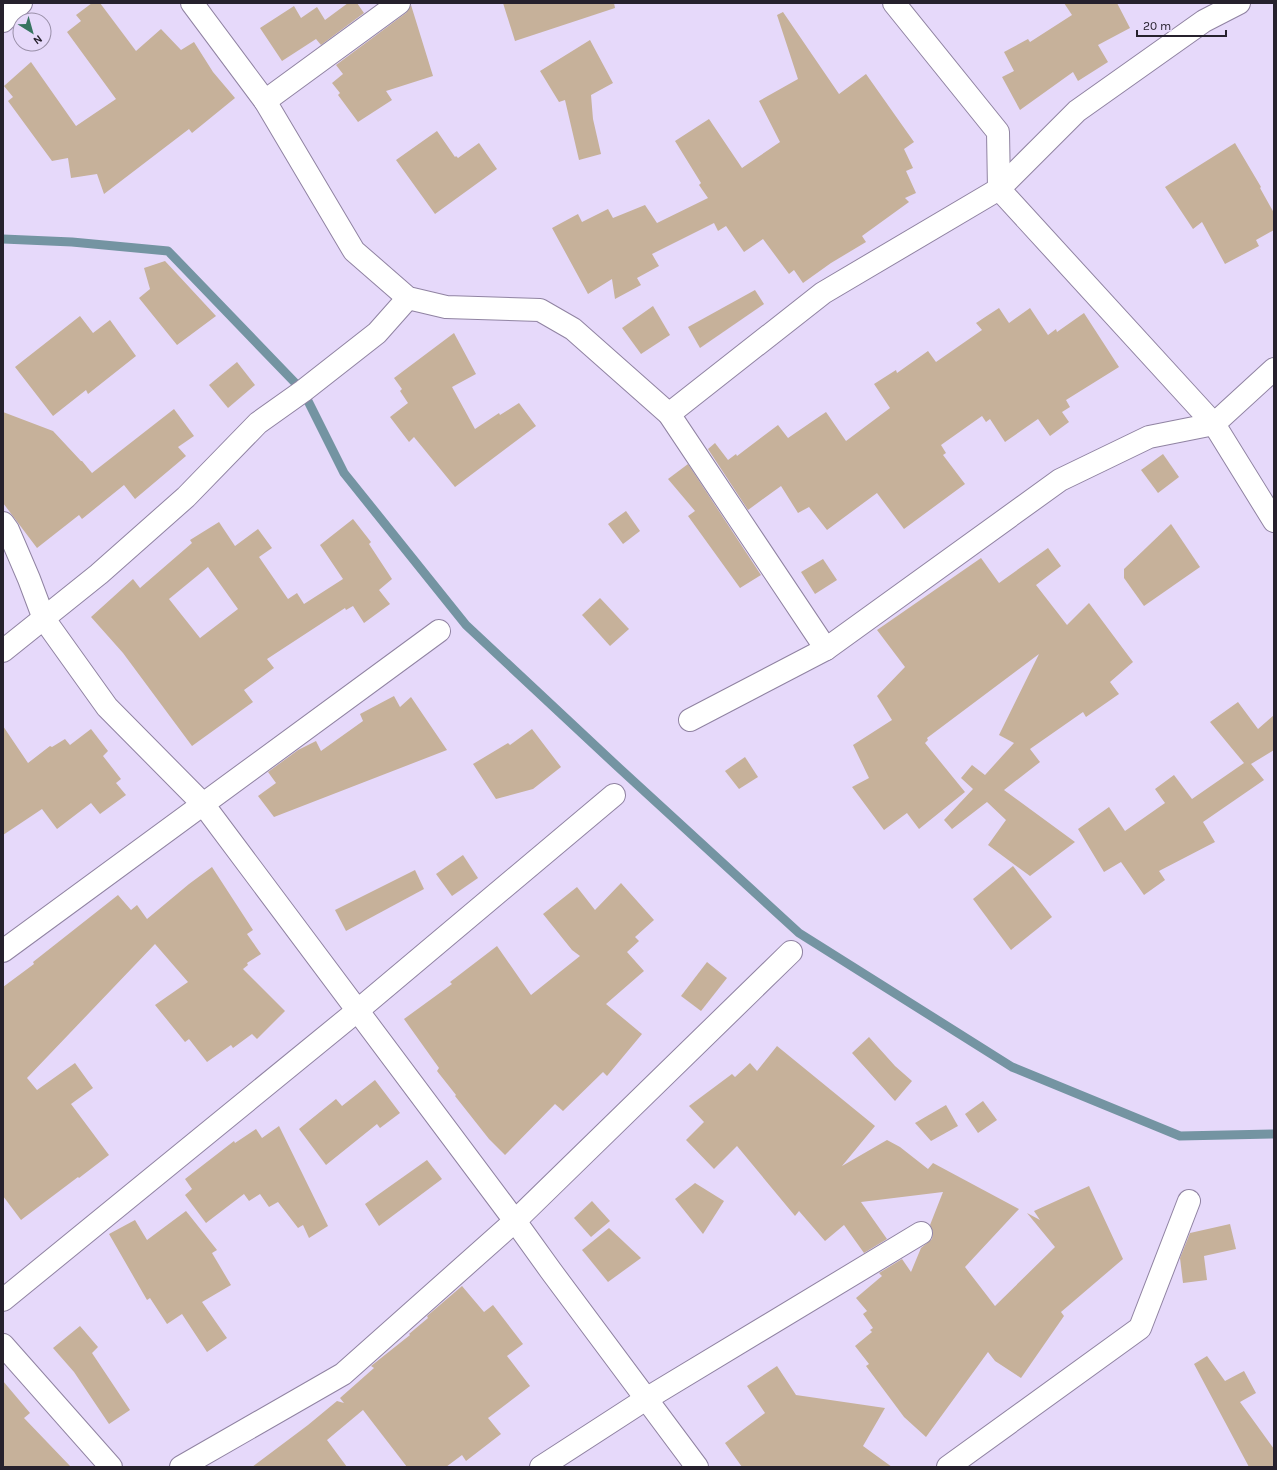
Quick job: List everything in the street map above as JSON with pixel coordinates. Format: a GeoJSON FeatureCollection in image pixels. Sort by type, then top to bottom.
{"type":"FeatureCollection","features":[{"type":"Feature","properties":{"kind":"street"},"geometry":{"type":"LineString","coordinates":[[3,21],[21,3]]}},
{"type":"Feature","properties":{"kind":"street"},"geometry":{"type":"LineString","coordinates":[[192,3],[265,100],[354,251],[408,298],[446,307],[540,310],[573,329],[669,414],[826,649]]}},
{"type":"Feature","properties":{"kind":"street"},"geometry":{"type":"LineString","coordinates":[[265,100],[399,3]]}},
{"type":"Feature","properties":{"kind":"street"},"geometry":{"type":"LineString","coordinates":[[894,3],[998,132],[999,189],[1214,424],[1274,521]]}},
{"type":"Feature","properties":{"kind":"street"},"geometry":{"type":"LineString","coordinates":[[669,414],[823,293],[999,189],[1077,111],[1204,21],[1239,3]]}},
{"type":"Feature","properties":{"kind":"street"},"geometry":{"type":"LineString","coordinates":[[3,651],[99,574],[186,497],[258,423],[303,391],[377,333],[408,298]]}},
{"type":"Feature","properties":{"kind":"street"},"geometry":{"type":"LineString","coordinates":[[690,720],[826,649],[1060,480],[1150,437],[1214,424],[1274,369]]}},
{"type":"Feature","properties":{"kind":"street"},"geometry":{"type":"LineString","coordinates":[[3,523],[8,530],[29,579],[44,619],[107,707],[203,804],[697,1467]]}},
{"type":"Feature","properties":{"kind":"street"},"geometry":{"type":"LineString","coordinates":[[3,951],[439,632]]}},
{"type":"Feature","properties":{"kind":"street"},"geometry":{"type":"LineString","coordinates":[[3,1300],[357,1011],[614,795]]}},
{"type":"Feature","properties":{"kind":"street"},"geometry":{"type":"LineString","coordinates":[[181,1467],[343,1374],[515,1221],[791,952]]}},
{"type":"Feature","properties":{"kind":"street"},"geometry":{"type":"LineString","coordinates":[[948,1467],[1140,1328],[1189,1200]]}},
{"type":"Feature","properties":{"kind":"street"},"geometry":{"type":"LineString","coordinates":[[540,1467],[646,1399],[921,1233]]}},
{"type":"Feature","properties":{"kind":"street"},"geometry":{"type":"LineString","coordinates":[[3,1345],[111,1467]]}},
{"type":"Feature","properties":{"kind":"building"},"geometry":{"type":"Polygon","coordinates":[[[92,3],[100,3],[136,51],[161,29],[181,50],[194,42],[213,72],[235,98],[192,133],[189,129],[104,194],[97,174],[71,178],[68,158],[52,161],[8,101],[13,97],[4,86],[31,62],[76,126],[116,99],[67,32],[81,21],[76,15],[92,3]]]}},
{"type":"Feature","properties":{"kind":"building"},"geometry":{"type":"Polygon","coordinates":[[[348,3],[357,3],[364,13],[321,45],[316,39],[282,61],[260,28],[294,6],[301,18],[317,7],[325,20],[348,3]]]}},
{"type":"Feature","properties":{"kind":"building"},"geometry":{"type":"Polygon","coordinates":[[[503,3],[614,3],[615,8],[515,41],[503,3]]]}},
{"type":"Feature","properties":{"kind":"building"},"geometry":{"type":"Polygon","coordinates":[[[1064,3],[1117,3],[1130,28],[1098,45],[1108,62],[1078,81],[1073,72],[1020,110],[1002,77],[1014,71],[1004,52],[1028,39],[1030,42],[1072,15],[1064,3]]]}},
{"type":"Feature","properties":{"kind":"building"},"geometry":{"type":"Polygon","coordinates":[[[411,5],[433,76],[386,91],[392,100],[358,122],[338,95],[340,93],[332,83],[343,74],[336,65],[406,13],[411,5]]]}},
{"type":"Feature","properties":{"kind":"building"},"geometry":{"type":"Polygon","coordinates":[[[783,12],[839,94],[866,74],[914,142],[904,149],[913,168],[906,171],[916,193],[905,198],[909,202],[862,236],[866,242],[831,263],[803,283],[794,270],[789,274],[763,239],[744,252],[726,226],[718,231],[714,223],[652,254],[659,266],[637,278],[641,285],[615,299],[612,279],[588,294],[552,228],[578,214],[582,222],[608,209],[613,218],[645,205],[657,223],[708,198],[699,185],[701,183],[675,141],[709,119],[742,168],[780,142],[759,101],[798,79],[777,15],[783,12]]]}},
{"type":"Feature","properties":{"kind":"building"},"geometry":{"type":"Polygon","coordinates":[[[590,40],[613,83],[591,95],[593,119],[601,154],[579,160],[565,100],[559,102],[540,71],[590,40]]]}},
{"type":"Feature","properties":{"kind":"building"},"geometry":{"type":"Polygon","coordinates":[[[437,131],[455,157],[456,156],[458,158],[479,143],[497,169],[435,214],[396,160],[437,131]]]}},
{"type":"Feature","properties":{"kind":"building"},"geometry":{"type":"Polygon","coordinates":[[[1235,143],[1261,187],[1260,188],[1274,213],[1274,230],[1256,240],[1259,246],[1225,264],[1202,222],[1193,229],[1165,187],[1235,143]]]}},
{"type":"Feature","properties":{"kind":"building"},"geometry":{"type":"Polygon","coordinates":[[[165,261],[216,316],[177,345],[139,298],[150,289],[144,268],[165,261]]]}},
{"type":"Feature","properties":{"kind":"building"},"geometry":{"type":"Polygon","coordinates":[[[755,290],[764,304],[700,348],[688,327],[755,290]]]}},
{"type":"Feature","properties":{"kind":"building"},"geometry":{"type":"Polygon","coordinates":[[[653,306],[670,335],[641,354],[622,328],[653,306]]]}},
{"type":"Feature","properties":{"kind":"building"},"geometry":{"type":"Polygon","coordinates":[[[999,308],[1009,323],[1030,308],[1048,335],[1056,329],[1057,332],[1084,313],[1119,367],[1066,400],[1070,407],[1062,412],[1069,422],[1050,436],[1038,419],[1005,442],[990,419],[986,422],[982,416],[941,445],[946,453],[943,455],[965,484],[904,529],[877,493],[827,530],[809,507],[798,513],[781,486],[748,510],[708,449],[715,443],[728,460],[736,454],[737,456],[778,425],[788,438],[826,412],[846,441],[890,408],[874,384],[896,370],[897,373],[928,351],[936,362],[982,330],[976,323],[999,308]]]}},
{"type":"Feature","properties":{"kind":"building"},"geometry":{"type":"Polygon","coordinates":[[[80,316],[93,333],[110,320],[136,356],[88,394],[86,390],[53,416],[15,367],[80,316]]]}},
{"type":"Feature","properties":{"kind":"building"},"geometry":{"type":"Polygon","coordinates":[[[454,333],[476,374],[452,387],[475,429],[499,413],[500,415],[519,403],[536,426],[455,487],[414,437],[409,442],[390,417],[408,403],[400,391],[402,389],[394,378],[454,333]]]}},
{"type":"Feature","properties":{"kind":"building"},"geometry":{"type":"Polygon","coordinates":[[[237,362],[255,385],[228,408],[209,385],[237,362]]]}},
{"type":"Feature","properties":{"kind":"building"},"geometry":{"type":"Polygon","coordinates":[[[174,409],[194,436],[178,447],[186,456],[135,499],[124,485],[82,519],[79,515],[37,548],[3,503],[3,412],[53,431],[92,473],[174,409]]]}},
{"type":"Feature","properties":{"kind":"building"},"geometry":{"type":"Polygon","coordinates":[[[1163,454],[1179,477],[1158,493],[1141,470],[1163,454]]]}},
{"type":"Feature","properties":{"kind":"building"},"geometry":{"type":"Polygon","coordinates":[[[688,464],[761,575],[740,588],[688,516],[695,511],[668,479],[688,464]]]}},
{"type":"Feature","properties":{"kind":"building"},"geometry":{"type":"Polygon","coordinates":[[[626,511],[640,531],[623,544],[608,524],[626,511]]]}},
{"type":"Feature","properties":{"kind":"building"},"geometry":{"type":"Polygon","coordinates":[[[353,519],[371,542],[369,544],[392,579],[379,590],[390,604],[364,623],[353,606],[346,610],[345,608],[267,659],[274,668],[244,690],[253,702],[192,746],[123,653],[91,617],[133,579],[140,588],[192,543],[190,540],[219,522],[235,546],[258,529],[272,548],[259,557],[288,599],[297,593],[304,604],[343,579],[320,545],[353,519]],[[208,567],[169,599],[200,638],[238,609],[208,567]]]}},
{"type":"Feature","properties":{"kind":"building"},"geometry":{"type":"Polygon","coordinates":[[[1171,524],[1200,567],[1144,606],[1124,578],[1124,569],[1171,524]]]}},
{"type":"Feature","properties":{"kind":"building"},"geometry":{"type":"Polygon","coordinates":[[[1048,548],[1061,566],[1036,585],[1067,625],[1089,603],[1133,662],[1110,682],[1119,694],[1086,717],[1083,712],[1030,749],[1040,762],[1004,790],[1075,842],[1030,876],[988,845],[1006,820],[987,802],[952,829],[944,820],[973,789],[961,778],[972,765],[985,775],[1014,743],[999,735],[1039,654],[927,738],[928,740],[925,743],[965,792],[919,829],[907,813],[884,830],[852,787],[869,778],[853,745],[892,720],[877,696],[905,667],[877,630],[981,558],[999,583],[1048,548]]]}},
{"type":"Feature","properties":{"kind":"building"},"geometry":{"type":"Polygon","coordinates":[[[823,559],[837,580],[815,594],[801,572],[823,559]]]}},
{"type":"Feature","properties":{"kind":"building"},"geometry":{"type":"Polygon","coordinates":[[[600,598],[629,629],[610,646],[582,615],[600,598]]]}},
{"type":"Feature","properties":{"kind":"building"},"geometry":{"type":"Polygon","coordinates":[[[394,696],[400,707],[411,697],[447,750],[274,817],[258,796],[276,783],[268,772],[298,750],[316,741],[321,751],[363,721],[360,714],[394,696]]]}},
{"type":"Feature","properties":{"kind":"building"},"geometry":{"type":"Polygon","coordinates":[[[1238,702],[1258,729],[1274,715],[1274,750],[1251,764],[1264,780],[1203,822],[1215,842],[1159,871],[1165,880],[1144,895],[1121,862],[1104,872],[1078,829],[1109,807],[1125,831],[1165,803],[1155,789],[1174,775],[1192,799],[1244,763],[1210,722],[1238,702]]]}},
{"type":"Feature","properties":{"kind":"building"},"geometry":{"type":"Polygon","coordinates":[[[3,726],[28,763],[50,746],[52,747],[65,739],[70,745],[91,729],[108,751],[103,756],[121,779],[116,783],[126,795],[100,814],[91,803],[57,829],[42,809],[3,835],[3,726]]]}},
{"type":"Feature","properties":{"kind":"building"},"geometry":{"type":"Polygon","coordinates":[[[532,729],[561,767],[533,789],[496,799],[473,764],[508,743],[510,745],[532,729]]]}},
{"type":"Feature","properties":{"kind":"building"},"geometry":{"type":"Polygon","coordinates":[[[745,757],[758,777],[739,789],[725,771],[745,757]]]}},
{"type":"Feature","properties":{"kind":"building"},"geometry":{"type":"Polygon","coordinates":[[[463,855],[478,878],[452,896],[436,874],[463,855]]]}},
{"type":"Feature","properties":{"kind":"building"},"geometry":{"type":"Polygon","coordinates":[[[1013,866],[1052,917],[1011,950],[973,899],[1013,866]]]}},
{"type":"Feature","properties":{"kind":"building"},"geometry":{"type":"Polygon","coordinates":[[[212,867],[253,930],[247,934],[261,954],[247,963],[248,965],[243,969],[285,1011],[257,1039],[252,1034],[233,1048],[231,1045],[207,1062],[189,1039],[185,1042],[155,1005],[188,982],[155,944],[27,1078],[37,1090],[75,1063],[93,1088],[71,1104],[109,1155],[21,1220],[3,1196],[3,987],[34,964],[33,962],[118,895],[131,910],[137,905],[147,919],[212,867]]]}},
{"type":"Feature","properties":{"kind":"building"},"geometry":{"type":"Polygon","coordinates":[[[415,870],[424,889],[346,931],[335,910],[415,870]]]}},
{"type":"Feature","properties":{"kind":"building"},"geometry":{"type":"Polygon","coordinates":[[[621,883],[654,920],[635,937],[639,941],[627,952],[644,971],[606,1004],[642,1034],[607,1076],[603,1072],[563,1111],[555,1104],[505,1155],[489,1139],[455,1096],[456,1095],[437,1071],[439,1068],[404,1019],[452,984],[450,982],[497,946],[531,995],[580,956],[572,950],[543,914],[577,887],[595,910],[621,883]]]}},
{"type":"Feature","properties":{"kind":"building"},"geometry":{"type":"Polygon","coordinates":[[[707,962],[727,978],[701,1011],[681,996],[707,962]]]}},
{"type":"Feature","properties":{"kind":"building"},"geometry":{"type":"Polygon","coordinates":[[[869,1037],[895,1066],[912,1081],[895,1101],[852,1053],[869,1037]]]}},
{"type":"Feature","properties":{"kind":"building"},"geometry":{"type":"Polygon","coordinates":[[[777,1046],[875,1126],[842,1166],[887,1140],[900,1147],[928,1169],[933,1163],[1019,1209],[965,1267],[995,1306],[1055,1247],[1027,1213],[1040,1220],[1034,1211],[1089,1186],[1123,1259],[1061,1312],[1064,1316],[1021,1378],[995,1361],[988,1352],[926,1437],[904,1417],[866,1366],[869,1364],[855,1346],[872,1332],[870,1330],[873,1328],[863,1314],[867,1311],[856,1298],[882,1276],[879,1273],[902,1259],[911,1272],[921,1248],[932,1239],[933,1232],[930,1225],[943,1192],[861,1202],[887,1239],[864,1253],[844,1225],[825,1241],[799,1211],[795,1216],[737,1146],[714,1169],[686,1140],[704,1122],[689,1106],[732,1074],[735,1077],[750,1063],[757,1071],[777,1046]]]}},
{"type":"Feature","properties":{"kind":"building"},"geometry":{"type":"Polygon","coordinates":[[[375,1080],[400,1113],[380,1128],[377,1124],[326,1165],[299,1129],[336,1099],[342,1106],[375,1080]]]}},
{"type":"Feature","properties":{"kind":"building"},"geometry":{"type":"Polygon","coordinates":[[[983,1101],[997,1120],[978,1133],[965,1114],[983,1101]]]}},
{"type":"Feature","properties":{"kind":"building"},"geometry":{"type":"Polygon","coordinates":[[[946,1105],[958,1126],[931,1141],[915,1123],[946,1105]]]}},
{"type":"Feature","properties":{"kind":"building"},"geometry":{"type":"Polygon","coordinates":[[[279,1126],[328,1226],[309,1238],[303,1225],[298,1228],[278,1202],[269,1207],[260,1194],[249,1201],[244,1194],[206,1223],[185,1195],[192,1189],[185,1179],[234,1141],[235,1143],[256,1129],[262,1138],[279,1126]]]}},
{"type":"Feature","properties":{"kind":"building"},"geometry":{"type":"Polygon","coordinates":[[[427,1160],[442,1179],[379,1226],[365,1204],[427,1160]]]}},
{"type":"Feature","properties":{"kind":"building"},"geometry":{"type":"Polygon","coordinates":[[[695,1183],[724,1201],[703,1234],[675,1199],[695,1183]]]}},
{"type":"Feature","properties":{"kind":"building"},"geometry":{"type":"Polygon","coordinates":[[[592,1201],[610,1221],[591,1237],[574,1218],[592,1201]]]}},
{"type":"Feature","properties":{"kind":"building"},"geometry":{"type":"Polygon","coordinates":[[[186,1211],[217,1250],[212,1253],[231,1285],[202,1302],[227,1338],[207,1352],[182,1314],[167,1324],[150,1298],[147,1300],[109,1234],[135,1220],[147,1240],[186,1211]]]}},
{"type":"Feature","properties":{"kind":"building"},"geometry":{"type":"Polygon","coordinates":[[[1230,1224],[1236,1249],[1204,1256],[1207,1280],[1183,1283],[1180,1258],[1190,1233],[1230,1224]]]}},
{"type":"Feature","properties":{"kind":"building"},"geometry":{"type":"Polygon","coordinates":[[[609,1228],[641,1258],[608,1282],[582,1250],[609,1228]]]}},
{"type":"Feature","properties":{"kind":"building"},"geometry":{"type":"Polygon","coordinates":[[[462,1286],[484,1312],[493,1305],[523,1344],[507,1356],[530,1386],[488,1418],[501,1434],[466,1461],[462,1455],[446,1467],[407,1467],[363,1410],[327,1440],[347,1467],[252,1467],[337,1401],[344,1403],[340,1398],[374,1368],[371,1366],[410,1335],[409,1334],[428,1318],[427,1316],[462,1286]]]}},
{"type":"Feature","properties":{"kind":"building"},"geometry":{"type":"Polygon","coordinates":[[[80,1326],[98,1347],[92,1353],[130,1410],[109,1424],[74,1372],[53,1348],[80,1326]]]}},
{"type":"Feature","properties":{"kind":"building"},"geometry":{"type":"Polygon","coordinates":[[[1207,1356],[1225,1381],[1244,1371],[1256,1393],[1240,1402],[1274,1449],[1274,1467],[1249,1467],[1194,1364],[1207,1356]]]}},
{"type":"Feature","properties":{"kind":"building"},"geometry":{"type":"Polygon","coordinates":[[[777,1366],[796,1395],[885,1408],[863,1446],[892,1467],[742,1467],[725,1443],[765,1413],[747,1386],[777,1366]]]}},
{"type":"Feature","properties":{"kind":"building"},"geometry":{"type":"Polygon","coordinates":[[[3,1381],[30,1413],[24,1418],[71,1467],[3,1467],[3,1381]]]}},
{"type":"Feature","properties":{"kind":"waterway"},"geometry":{"type":"LineString","coordinates":[[3,239],[72,242],[168,251],[303,391],[344,473],[466,625],[799,933],[1012,1067],[1180,1136],[1274,1134]]}}]}
